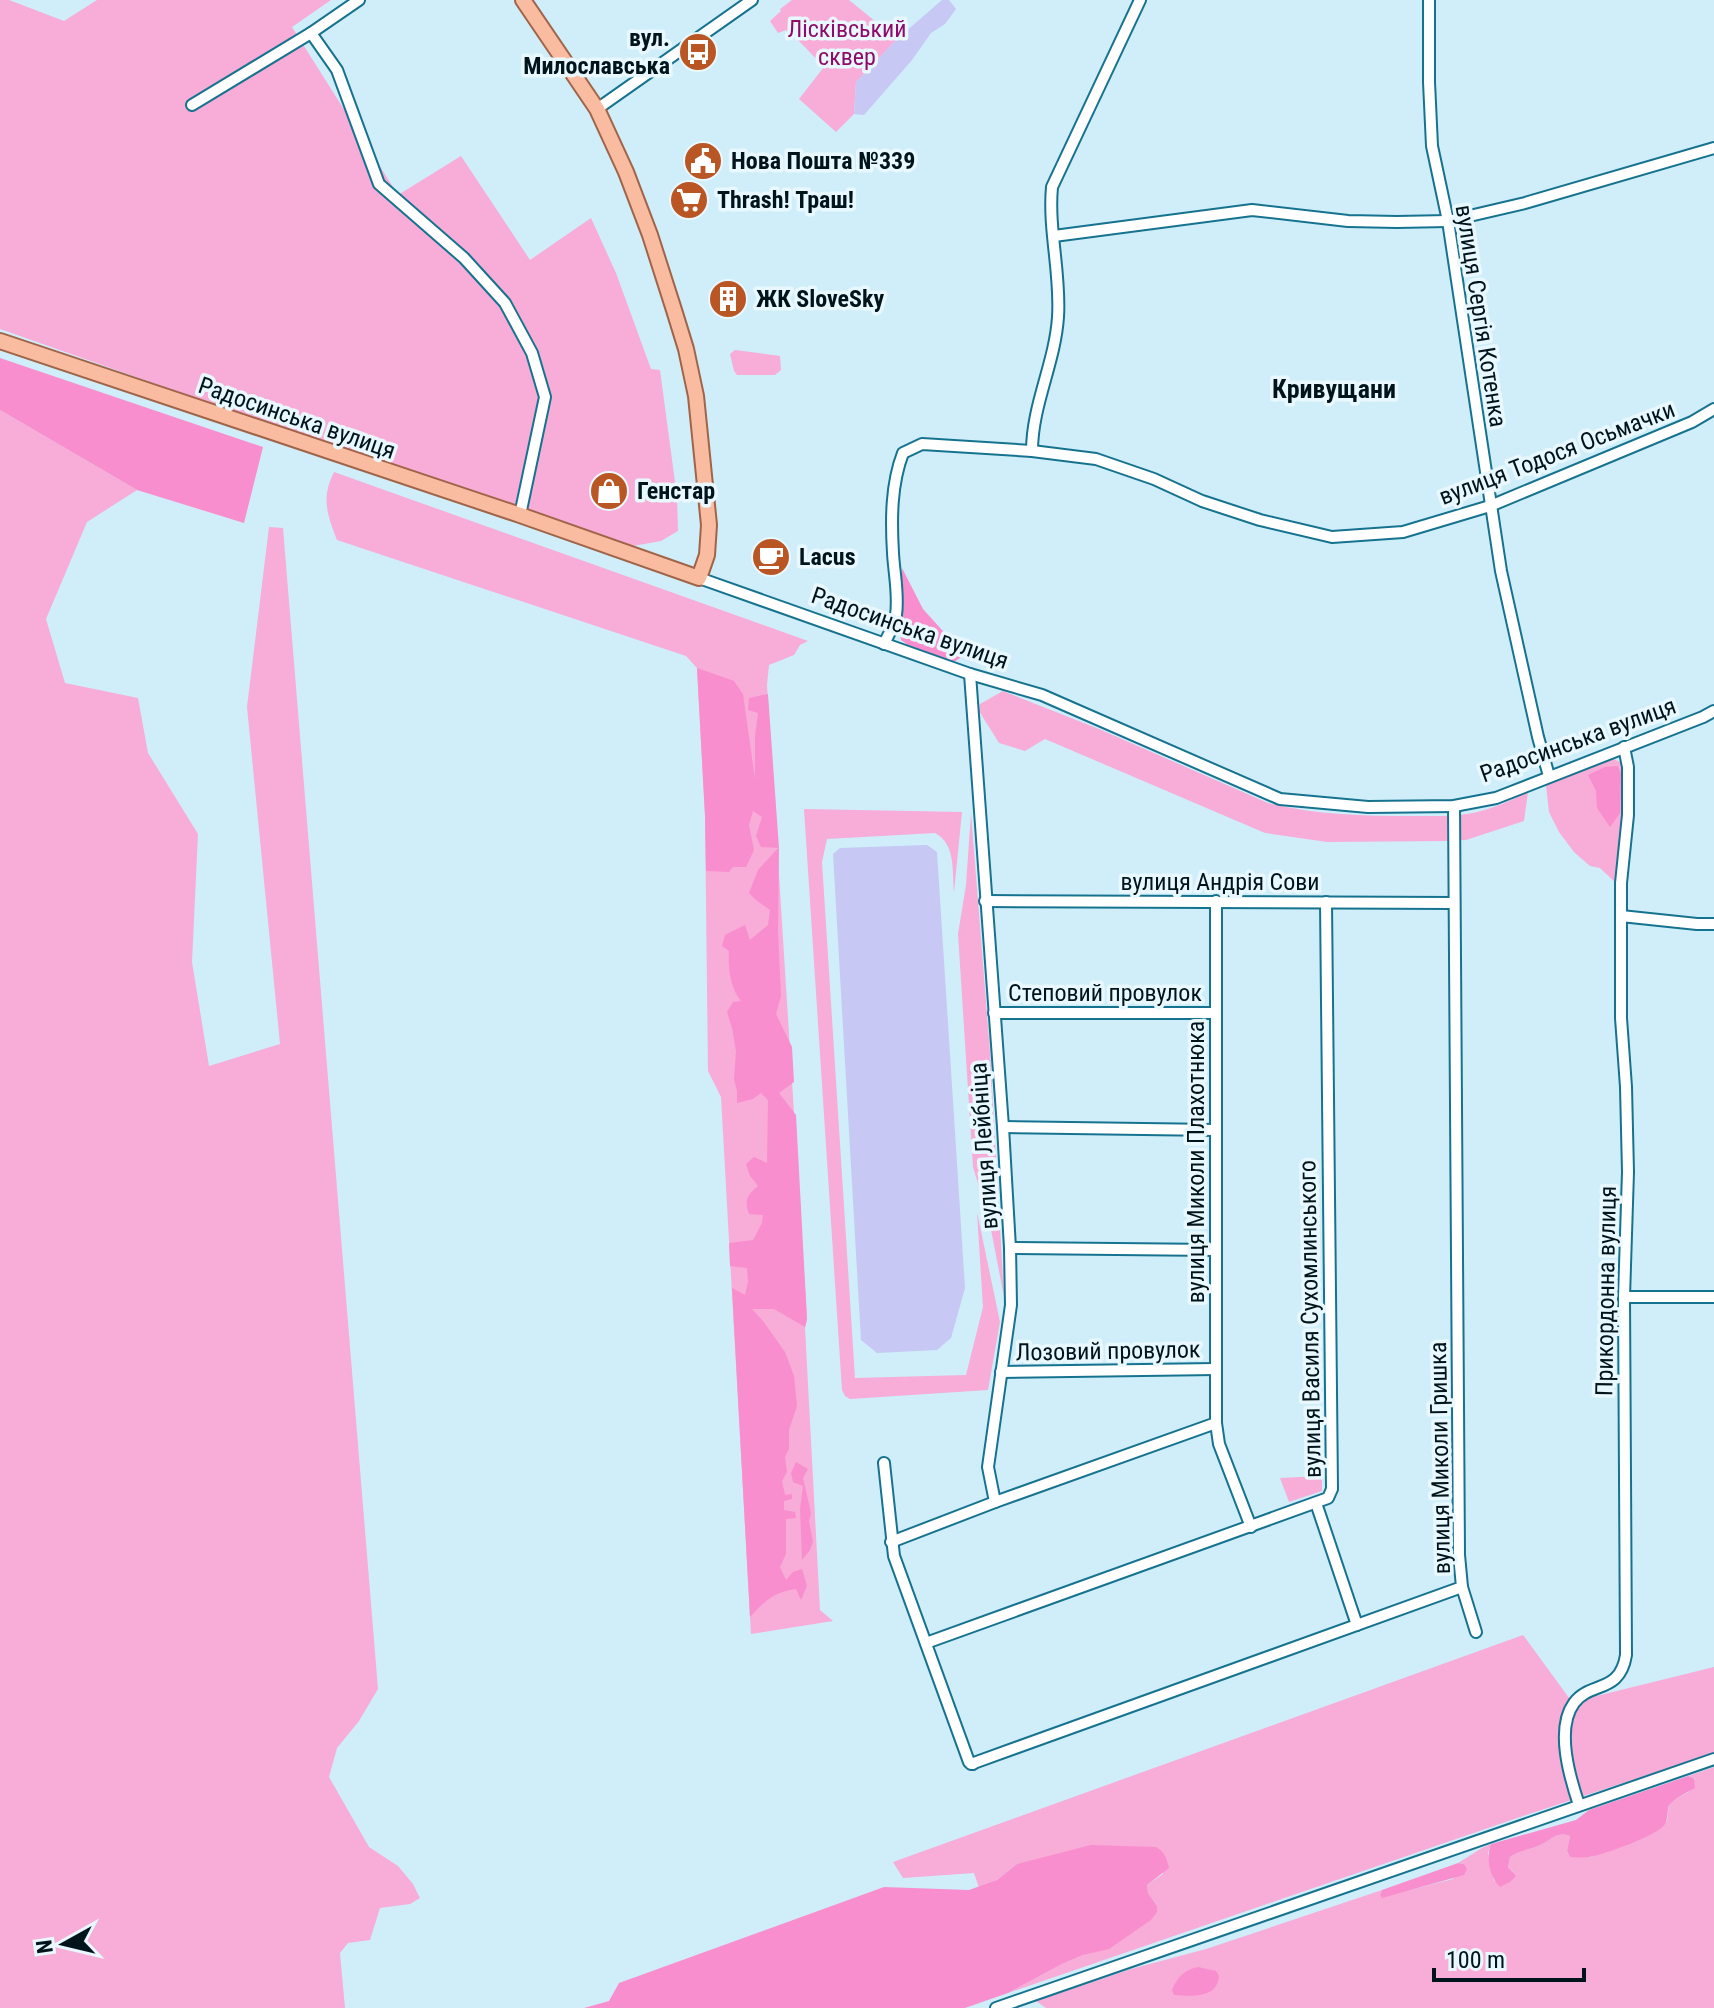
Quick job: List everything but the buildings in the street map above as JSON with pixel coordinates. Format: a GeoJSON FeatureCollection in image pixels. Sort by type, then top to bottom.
{"type":"FeatureCollection","features":[{"type":"Feature","properties":{"kind":"main road"},"geometry":{"type":"LineString","coordinates":[[523,0],[597,109],[650,235],[686,349],[696,396],[709,525],[707,555],[699,578]]}},
{"type":"Feature","properties":{"kind":"main road","name":"Радосинська вулиця"},"geometry":{"type":"LineString","coordinates":[[0,341],[699,578]]}},
{"type":"Feature","properties":{"kind":"street"},"geometry":{"type":"LineString","coordinates":[[192,105],[359,0]]}},
{"type":"Feature","properties":{"kind":"street"},"geometry":{"type":"LineString","coordinates":[[597,109],[752,0]]}},
{"type":"Feature","properties":{"kind":"street"},"geometry":{"type":"LineString","coordinates":[[1032,451],[1034,418],[1058,320],[1052,187],[1140,0]]}},
{"type":"Feature","properties":{"kind":"street","name":"вулиця Сергія Котенка"},"geometry":{"type":"LineString","coordinates":[[1429,0],[1432,146],[1448,221],[1490,506],[1511,619],[1549,776]]}},
{"type":"Feature","properties":{"kind":"street"},"geometry":{"type":"LineString","coordinates":[[311,33],[337,70],[379,184],[464,258],[505,303],[532,353],[545,397],[520,515]]}},
{"type":"Feature","properties":{"kind":"street"},"geometry":{"type":"LineString","coordinates":[[1054,236],[1252,210],[1348,221],[1448,221],[1556,195],[1714,148]]}},
{"type":"Feature","properties":{"kind":"street","name":"вулиця Тодося Осьмачки"},"geometry":{"type":"LineString","coordinates":[[884,644],[896,618],[893,498],[897,468],[903,453],[922,444],[1032,451],[1096,459],[1154,479],[1202,501],[1332,537],[1403,532],[1490,506],[1692,422],[1714,409]]}},
{"type":"Feature","properties":{"kind":"street","name":"Радосинська вулиця"},"geometry":{"type":"LineString","coordinates":[[699,578],[970,674],[1042,695],[1280,799],[1368,807],[1454,806],[1496,798],[1714,711]]}},
{"type":"Feature","properties":{"kind":"street","name":"вулиця Лейбніца"},"geometry":{"type":"LineString","coordinates":[[970,674],[1010,1248],[1011,1305],[988,1467],[995,1502]]}},
{"type":"Feature","properties":{"kind":"street","name":"Прикордонна вулиця"},"geometry":{"type":"LineString","coordinates":[[1579,1805],[1569,1774],[1565,1747],[1567,1721],[1574,1702],[1611,1682],[1624,1666],[1626,1655],[1624,1297],[1628,1172],[1621,1018],[1621,883],[1628,815],[1628,767],[1624,747]]}},
{"type":"Feature","properties":{"kind":"street","name":"вулиця Миколи Гришка"},"geometry":{"type":"LineString","coordinates":[[926,1643],[969,1762],[973,1764],[1462,1587],[1459,1555],[1454,806]]}},
{"type":"Feature","properties":{"kind":"street","name":"вулиця Андрія Сови"},"geometry":{"type":"LineString","coordinates":[[985,901],[1453,903]]}},
{"type":"Feature","properties":{"kind":"street","name":"вулиця Миколи Плахотнюка"},"geometry":{"type":"LineString","coordinates":[[1216,901],[1216,1423],[1219,1444],[1251,1527]]}},
{"type":"Feature","properties":{"kind":"street","name":"вулиця Василя Сухомлинського"},"geometry":{"type":"LineString","coordinates":[[926,1643],[1328,1498],[1332,1489],[1326,902]]}},
{"type":"Feature","properties":{"kind":"street"},"geometry":{"type":"LineString","coordinates":[[1621,916],[1714,924]]}},
{"type":"Feature","properties":{"kind":"street","name":"Степовий провулок"},"geometry":{"type":"LineString","coordinates":[[994,1013],[1216,1013]]}},
{"type":"Feature","properties":{"kind":"street"},"geometry":{"type":"LineString","coordinates":[[1003,1127],[1216,1130]]}},
{"type":"Feature","properties":{"kind":"street"},"geometry":{"type":"LineString","coordinates":[[1010,1248],[1216,1250]]}},
{"type":"Feature","properties":{"kind":"street"},"geometry":{"type":"LineString","coordinates":[[1624,1297],[1714,1297]]}},
{"type":"Feature","properties":{"kind":"street","name":"Лозовий провулок"},"geometry":{"type":"LineString","coordinates":[[1001,1372],[1216,1369]]}},
{"type":"Feature","properties":{"kind":"street"},"geometry":{"type":"LineString","coordinates":[[891,1542],[1216,1423]]}},
{"type":"Feature","properties":{"kind":"street"},"geometry":{"type":"LineString","coordinates":[[884,1463],[894,1556],[926,1643]]}},
{"type":"Feature","properties":{"kind":"street"},"geometry":{"type":"LineString","coordinates":[[1316,1503],[1357,1625]]}},
{"type":"Feature","properties":{"kind":"street"},"geometry":{"type":"LineString","coordinates":[[1462,1587],[1476,1632]]}},
{"type":"Feature","properties":{"kind":"street"},"geometry":{"type":"LineString","coordinates":[[996,2008],[1714,1759]]}},
{"type":"Feature","properties":{"kind":"green space"},"geometry":{"type":"Polygon","coordinates":[[[0,0],[9,0],[64,21],[97,0],[331,0],[292,27],[398,195],[461,156],[530,260],[591,218],[616,273],[651,369],[660,370],[677,497],[678,531],[661,541],[633,546],[0,329],[0,0]]]}},
{"type":"Feature","properties":{"kind":"green space","name":"Лісківський сквер"},"geometry":{"type":"Polygon","coordinates":[[[792,0],[849,0],[897,39],[856,82],[854,114],[836,132],[799,99],[824,67],[786,30],[778,33],[770,21],[792,0]]]}},
{"type":"Feature","properties":{"kind":"green space"},"geometry":{"type":"Polygon","coordinates":[[[735,350],[780,356],[781,370],[775,375],[737,375],[730,354],[735,350]]]}},
{"type":"Feature","properties":{"kind":"green space"},"geometry":{"type":"Polygon","coordinates":[[[0,410],[137,490],[87,522],[46,619],[65,683],[138,698],[148,753],[198,834],[192,962],[209,1066],[280,1044],[247,707],[269,527],[283,528],[378,1689],[359,1721],[337,1748],[329,1777],[369,1847],[398,1866],[420,1898],[410,1904],[380,1908],[370,1940],[348,1943],[340,1953],[345,2008],[0,2008],[0,410]]]}},
{"type":"Feature","properties":{"kind":"green space"},"geometry":{"type":"Polygon","coordinates":[[[334,472],[808,641],[800,645],[794,655],[769,665],[767,685],[807,1319],[820,1610],[833,1621],[751,1634],[721,1097],[708,1071],[705,816],[697,668],[686,656],[337,540],[327,506],[334,472]]]}},
{"type":"Feature","properties":{"kind":"green space"},"geometry":{"type":"Polygon","coordinates":[[[1003,691],[1268,803],[1336,814],[1449,816],[1448,841],[1327,842],[1265,833],[1045,739],[1025,751],[999,743],[979,711],[980,704],[1003,691]]]}},
{"type":"Feature","properties":{"kind":"green space"},"geometry":{"type":"Polygon","coordinates":[[[1613,759],[1623,763],[1626,790],[1618,885],[1600,868],[1590,866],[1574,852],[1559,832],[1549,812],[1546,785],[1613,759]]]}},
{"type":"Feature","properties":{"kind":"green space"},"geometry":{"type":"Polygon","coordinates":[[[1528,792],[1524,821],[1459,840],[1458,815],[1486,810],[1528,792]]]}},
{"type":"Feature","properties":{"kind":"green space"},"geometry":{"type":"Polygon","coordinates":[[[804,809],[962,812],[954,892],[950,851],[935,833],[827,839],[822,862],[855,1378],[966,1375],[983,1307],[977,1212],[1000,1322],[988,1390],[850,1399],[842,1390],[804,809]]]}},
{"type":"Feature","properties":{"kind":"green space"},"geometry":{"type":"Polygon","coordinates":[[[971,813],[990,1052],[1004,1297],[989,1219],[973,1167],[958,934],[966,885],[971,813]]]}},
{"type":"Feature","properties":{"kind":"green space"},"geometry":{"type":"Polygon","coordinates":[[[1322,1476],[1322,1491],[1289,1502],[1280,1478],[1322,1476]]]}},
{"type":"Feature","properties":{"kind":"green space"},"geometry":{"type":"Polygon","coordinates":[[[1523,1635],[1572,1702],[1714,1667],[1714,1753],[1008,1993],[1083,1955],[1157,1906],[1148,1893],[1147,1885],[1163,1874],[1156,1847],[1017,1864],[997,1880],[979,1888],[974,1873],[903,1878],[893,1862],[1523,1635]]]}},
{"type":"Feature","properties":{"kind":"green space"},"geometry":{"type":"Polygon","coordinates":[[[1714,1767],[1714,2008],[1046,2008],[1036,2001],[1131,1969],[1206,1949],[1382,1890],[1380,1895],[1383,1897],[1453,1879],[1464,1864],[1458,1863],[1491,1844],[1488,1853],[1494,1881],[1513,1872],[1508,1867],[1510,1857],[1558,1835],[1570,1836],[1567,1851],[1570,1857],[1591,1857],[1667,1821],[1669,1805],[1689,1792],[1695,1778],[1688,1776],[1714,1767]]]}},
{"type":"Feature","properties":{"kind":"shaded area"},"geometry":{"type":"Polygon","coordinates":[[[0,358],[263,447],[244,523],[137,490],[0,410],[0,358]]]}},
{"type":"Feature","properties":{"kind":"shaded area"},"geometry":{"type":"Polygon","coordinates":[[[902,568],[923,609],[962,649],[960,658],[954,662],[901,640],[902,568]]]}},
{"type":"Feature","properties":{"kind":"shaded area"},"geometry":{"type":"Polygon","coordinates":[[[697,668],[734,681],[743,694],[755,779],[758,713],[748,710],[749,698],[768,694],[779,848],[781,996],[776,1014],[792,1047],[794,1082],[779,1093],[796,1115],[805,1327],[774,1309],[752,1309],[785,1352],[794,1376],[797,1406],[789,1430],[789,1449],[785,1457],[787,1472],[782,1481],[785,1495],[792,1494],[792,1499],[784,1501],[784,1510],[795,1512],[796,1518],[786,1519],[786,1554],[780,1567],[786,1580],[793,1572],[802,1569],[807,1586],[801,1600],[796,1589],[781,1592],[750,1617],[732,1288],[745,1295],[748,1282],[747,1268],[730,1266],[729,1243],[753,1240],[762,1223],[763,1215],[749,1214],[747,1201],[758,1186],[746,1164],[754,1157],[767,1163],[768,1100],[761,1093],[753,1099],[737,1103],[734,1079],[736,1051],[727,1012],[733,1002],[741,1001],[730,978],[729,951],[722,946],[725,935],[745,925],[750,940],[768,925],[770,910],[749,893],[758,870],[778,848],[761,847],[756,836],[762,817],[753,811],[749,825],[754,850],[746,867],[733,867],[729,872],[706,871],[697,668]]]}},
{"type":"Feature","properties":{"kind":"shaded area"},"geometry":{"type":"Polygon","coordinates":[[[1618,766],[1621,774],[1620,813],[1610,827],[1597,808],[1596,791],[1588,775],[1605,767],[1618,766]]]}},
{"type":"Feature","properties":{"kind":"shaded area"},"geometry":{"type":"Polygon","coordinates":[[[796,1462],[808,1469],[803,1478],[811,1513],[809,1521],[813,1542],[802,1560],[800,1509],[803,1486],[793,1482],[791,1473],[796,1462]]]}},
{"type":"Feature","properties":{"kind":"shaded area"},"geometry":{"type":"Polygon","coordinates":[[[1688,1776],[1694,1778],[1695,1788],[1669,1805],[1665,1824],[1653,1834],[1618,1849],[1584,1857],[1570,1857],[1567,1851],[1570,1836],[1558,1835],[1510,1857],[1508,1867],[1516,1876],[1510,1882],[1500,1887],[1493,1878],[1489,1861],[1491,1844],[1576,1820],[1589,1810],[1688,1776]]]}},
{"type":"Feature","properties":{"kind":"shaded area"},"geometry":{"type":"Polygon","coordinates":[[[1091,1845],[1156,1847],[1164,1853],[1169,1868],[1147,1885],[1148,1893],[1157,1906],[1151,1920],[1109,1949],[1083,1955],[1008,1993],[965,2008],[584,2008],[609,2001],[619,1983],[884,1887],[969,1890],[997,1880],[1017,1864],[1091,1845]]]}},
{"type":"Feature","properties":{"kind":"shaded area"},"geometry":{"type":"Polygon","coordinates":[[[1458,1863],[1464,1864],[1467,1869],[1464,1875],[1382,1898],[1380,1895],[1382,1890],[1458,1863]]]}},
{"type":"Feature","properties":{"kind":"shaded area"},"geometry":{"type":"Polygon","coordinates":[[[1198,1967],[1216,1971],[1219,1976],[1214,1989],[1202,1994],[1174,1995],[1172,1990],[1179,1977],[1198,1967]]]}},
{"type":"Feature","properties":{"kind":"water"},"geometry":{"type":"Polygon","coordinates":[[[942,0],[949,0],[956,9],[945,24],[931,33],[864,115],[854,114],[856,82],[897,39],[942,0]]]}},
{"type":"Feature","properties":{"kind":"water"},"geometry":{"type":"Polygon","coordinates":[[[927,845],[937,852],[965,1288],[951,1338],[937,1350],[877,1353],[861,1340],[833,854],[840,848],[927,845]]]}},
{"type":"Feature","properties":{"kind":"place","name":"вул. Милославська"},"geometry":{"type":"Point","coordinates":[698,52]}},
{"type":"Feature","properties":{"kind":"place","name":"Нова Пошта №339"},"geometry":{"type":"Point","coordinates":[703,161]}},
{"type":"Feature","properties":{"kind":"place","name":"Thrash! Траш!"},"geometry":{"type":"Point","coordinates":[689,200]}},
{"type":"Feature","properties":{"kind":"place","name":"ЖК SloveSky"},"geometry":{"type":"Point","coordinates":[728,299]}},
{"type":"Feature","properties":{"kind":"place","name":"Генстар"},"geometry":{"type":"Point","coordinates":[609,491]}},
{"type":"Feature","properties":{"kind":"place","name":"Lacus"},"geometry":{"type":"Point","coordinates":[771,557]}},
{"type":"Feature","properties":{"kind":"district","name":"Кривущани"},"geometry":{"type":"Point","coordinates":[1334,389]}}]}
